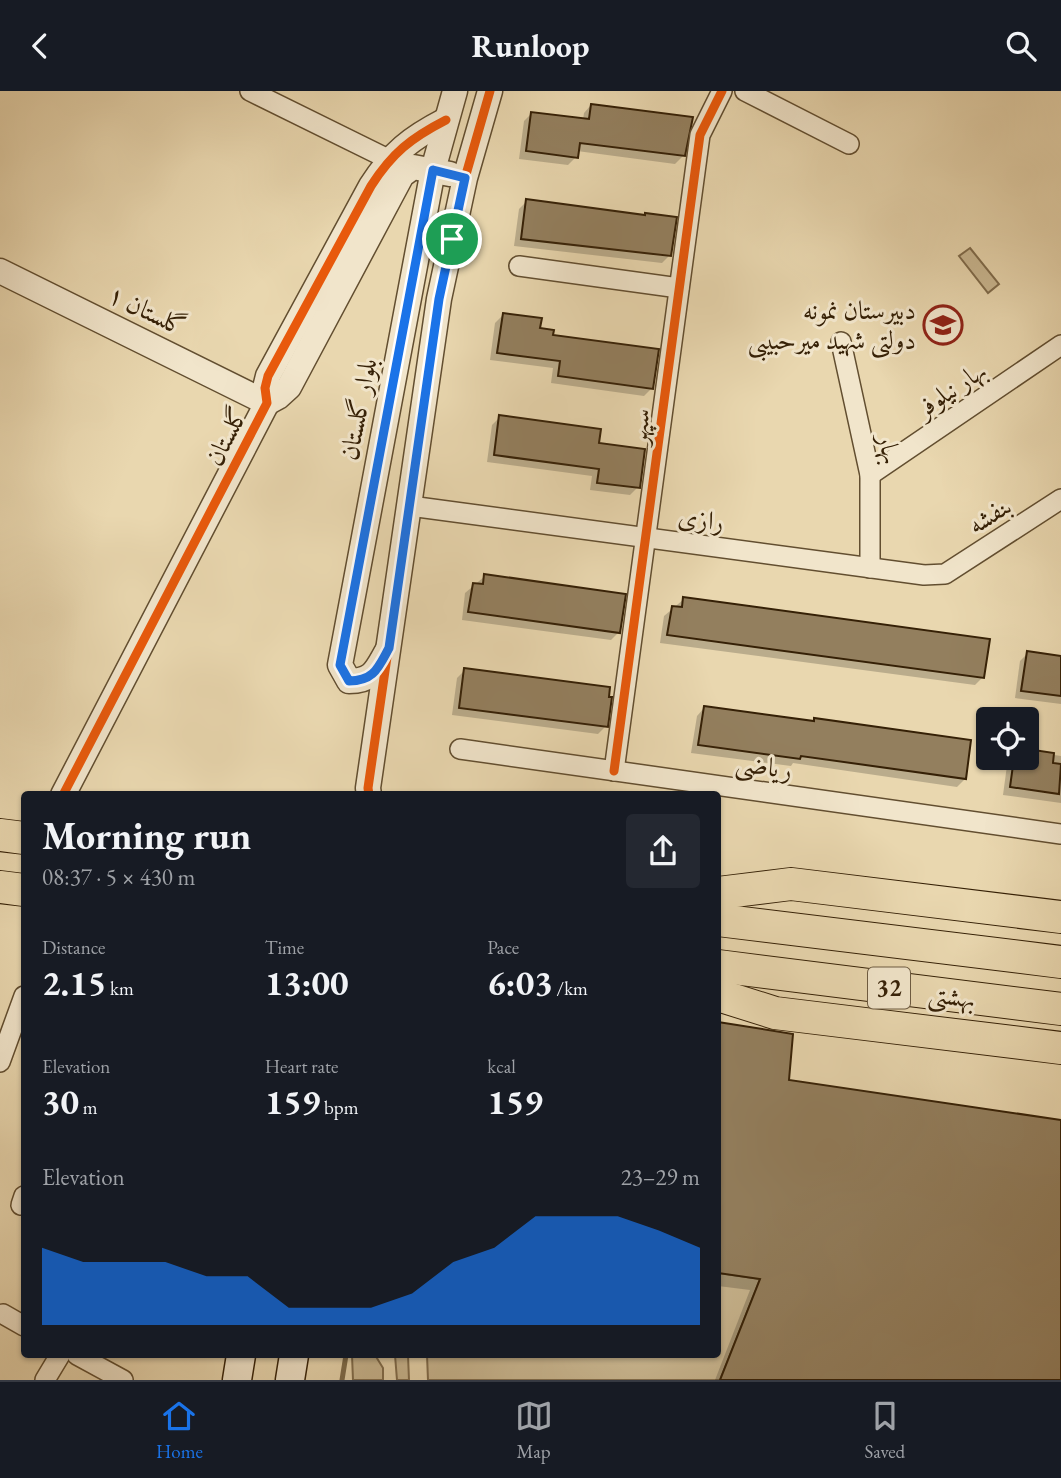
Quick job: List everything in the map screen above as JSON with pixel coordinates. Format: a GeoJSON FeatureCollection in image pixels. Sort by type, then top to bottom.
{"type":"FeatureCollection","features":[{"type":"Feature","properties":{"kind":"main road"},"geometry":{"type":"LineString","coordinates":[[0,835],[21,838]]}},
{"type":"Feature","properties":{"kind":"main road"},"geometry":{"type":"LineString","coordinates":[[721,893],[791,884],[1061,917]]}},
{"type":"Feature","properties":{"kind":"main road"},"geometry":{"type":"LineString","coordinates":[[0,887],[21,890]]}},
{"type":"Feature","properties":{"kind":"main road","name":"بهشتى"},"geometry":{"type":"LineString","coordinates":[[721,920],[1061,962]]}},
{"type":"Feature","properties":{"kind":"main road","name":"بهشتى"},"geometry":{"type":"LineString","coordinates":[[721,967],[1061,1009]]}},
{"type":"Feature","properties":{"kind":"main road"},"geometry":{"type":"LineString","coordinates":[[721,996],[775,1013],[1061,1048]]}},
{"type":"Feature","properties":{"kind":"main road"},"geometry":{"type":"LineString","coordinates":[[237,1380],[241,1358]]}},
{"type":"Feature","properties":{"kind":"main road"},"geometry":{"type":"LineString","coordinates":[[290,1380],[294,1358]]}},
{"type":"Feature","properties":{"kind":"street"},"geometry":{"type":"LineString","coordinates":[[250,91],[388,159]]}},
{"type":"Feature","properties":{"kind":"street","name":"بلوار گلستان"},"geometry":{"type":"LineString","coordinates":[[389,648],[375,673],[362,681],[349,681],[340,665],[433,170],[455,91]]}},
{"type":"Feature","properties":{"kind":"street","name":"بلوار گلستان"},"geometry":{"type":"LineString","coordinates":[[370,791],[439,299],[465,178],[490,91]]}},
{"type":"Feature","properties":{"kind":"street","name":"سپهر"},"geometry":{"type":"LineString","coordinates":[[614,771],[700,135],[722,91]]}},
{"type":"Feature","properties":{"kind":"street"},"geometry":{"type":"LineString","coordinates":[[745,91],[849,144]]}},
{"type":"Feature","properties":{"kind":"street","name":"گلستان"},"geometry":{"type":"LineString","coordinates":[[267,403],[265,388],[268,376],[388,159],[425,131],[446,120]]}},
{"type":"Feature","properties":{"kind":"street","name":"گلستان"},"geometry":{"type":"LineString","coordinates":[[65,791],[267,403],[289,387],[402,175],[413,167],[465,178]]}},
{"type":"Feature","properties":{"kind":"street"},"geometry":{"type":"LineString","coordinates":[[519,266],[679,288]]}},
{"type":"Feature","properties":{"kind":"street","name":"گلستان ۱"},"geometry":{"type":"LineString","coordinates":[[0,271],[267,403]]}},
{"type":"Feature","properties":{"kind":"street","name":"بهار"},"geometry":{"type":"LineString","coordinates":[[841,342],[870,475],[870,568]]}},
{"type":"Feature","properties":{"kind":"street","name":"بهار نیلوفر"},"geometry":{"type":"LineString","coordinates":[[870,475],[1061,345]]}},
{"type":"Feature","properties":{"kind":"street","name":"بنفشه"},"geometry":{"type":"LineString","coordinates":[[945,574],[1061,499]]}},
{"type":"Feature","properties":{"kind":"street","name":"رازی"},"geometry":{"type":"LineString","coordinates":[[410,506],[925,575],[945,574]]}},
{"type":"Feature","properties":{"kind":"street","name":"ریاضی"},"geometry":{"type":"LineString","coordinates":[[460,749],[1061,834]]}},
{"type":"Feature","properties":{"kind":"street"},"geometry":{"type":"LineString","coordinates":[[0,1062],[21,1004]]}},
{"type":"Feature","properties":{"kind":"street"},"geometry":{"type":"LineString","coordinates":[[3,1314],[21,1324]]}},
{"type":"Feature","properties":{"kind":"street"},"geometry":{"type":"LineString","coordinates":[[45,1380],[58,1358]]}},
{"type":"Feature","properties":{"kind":"street"},"geometry":{"type":"LineString","coordinates":[[83,1358],[123,1380]]}},
{"type":"Feature","properties":{"kind":"shaded area"},"geometry":{"type":"Polygon","coordinates":[[[970,248],[999,284],[988,293],[959,256],[970,248]]]}},
{"type":"Feature","properties":{"kind":"shaded area"},"geometry":{"type":"Polygon","coordinates":[[[721,1273],[760,1279],[720,1380],[428,1380],[427,1358],[721,1358],[721,1273]]]}},
{"type":"Feature","properties":{"kind":"shaded area"},"geometry":{"type":"Polygon","coordinates":[[[352,1358],[377,1358],[383,1368],[383,1380],[353,1380],[352,1358]]]}},
{"type":"Feature","properties":{"kind":"shaded area"},"geometry":{"type":"Polygon","coordinates":[[[395,1358],[408,1358],[409,1380],[397,1380],[395,1358]]]}},
{"type":"Feature","properties":{"kind":"building"},"geometry":{"type":"Polygon","coordinates":[[[591,104],[693,117],[685,156],[580,143],[578,158],[526,151],[531,112],[589,119],[591,104]]]}},
{"type":"Feature","properties":{"kind":"building"},"geometry":{"type":"Polygon","coordinates":[[[526,199],[677,217],[671,256],[521,239],[526,199]]]}},
{"type":"Feature","properties":{"kind":"building"},"geometry":{"type":"Polygon","coordinates":[[[503,313],[542,318],[540,328],[554,330],[553,335],[659,349],[653,389],[558,376],[560,361],[497,353],[503,313]]]}},
{"type":"Feature","properties":{"kind":"building"},"geometry":{"type":"Polygon","coordinates":[[[499,415],[601,429],[599,443],[645,449],[640,488],[597,483],[599,469],[494,455],[499,415]]]}},
{"type":"Feature","properties":{"kind":"building"},"geometry":{"type":"Polygon","coordinates":[[[484,574],[626,594],[620,633],[468,612],[473,583],[483,584],[484,574]]]}},
{"type":"Feature","properties":{"kind":"building"},"geometry":{"type":"Polygon","coordinates":[[[683,597],[990,639],[984,678],[667,635],[672,606],[682,607],[683,597]]]}},
{"type":"Feature","properties":{"kind":"building"},"geometry":{"type":"Polygon","coordinates":[[[1027,651],[1061,656],[1061,696],[1021,691],[1027,651]]]}},
{"type":"Feature","properties":{"kind":"building"},"geometry":{"type":"Polygon","coordinates":[[[464,668],[610,687],[609,697],[612,697],[608,727],[459,708],[464,668]]]}},
{"type":"Feature","properties":{"kind":"building"},"geometry":{"type":"Polygon","coordinates":[[[704,706],[971,740],[966,779],[698,745],[704,706]]]}},
{"type":"Feature","properties":{"kind":"building"},"geometry":{"type":"Polygon","coordinates":[[[1039,751],[1054,753],[1053,763],[1061,764],[1059,794],[1010,787],[1012,770],[1039,770],[1039,751]]]}},
{"type":"Feature","properties":{"kind":"building"},"geometry":{"type":"Polygon","coordinates":[[[721,1022],[793,1034],[789,1080],[1061,1120],[1061,1380],[720,1380],[760,1279],[721,1273],[721,1022]]]}},
{"type":"Feature","properties":{"kind":"waterway"},"geometry":{"type":"LineString","coordinates":[[342,1380],[346,1358]]}},
{"type":"Feature","properties":{"kind":"cycle path"},"geometry":{"type":"LineString","coordinates":[[368,791],[439,299],[465,178],[490,91]]}},
{"type":"Feature","properties":{"kind":"cycle path"},"geometry":{"type":"LineString","coordinates":[[614,771],[700,135],[722,91]]}},
{"type":"Feature","properties":{"kind":"cycle path"},"geometry":{"type":"LineString","coordinates":[[65,791],[267,403],[265,388],[268,376],[371,186],[403,147],[446,120]]}},
{"type":"Feature","properties":{"kind":"place","name":"دبیرستان نمونه دولتی شهید میرحبیبی"},"geometry":{"type":"Point","coordinates":[943,325]}},
{"type":"Feature","properties":{"kind":"route"},"geometry":{"type":"LineString","coordinates":[[433,170],[465,178],[452,239],[439,299],[389,648],[375,673],[362,681],[349,681],[340,665],[433,170]]}}]}
